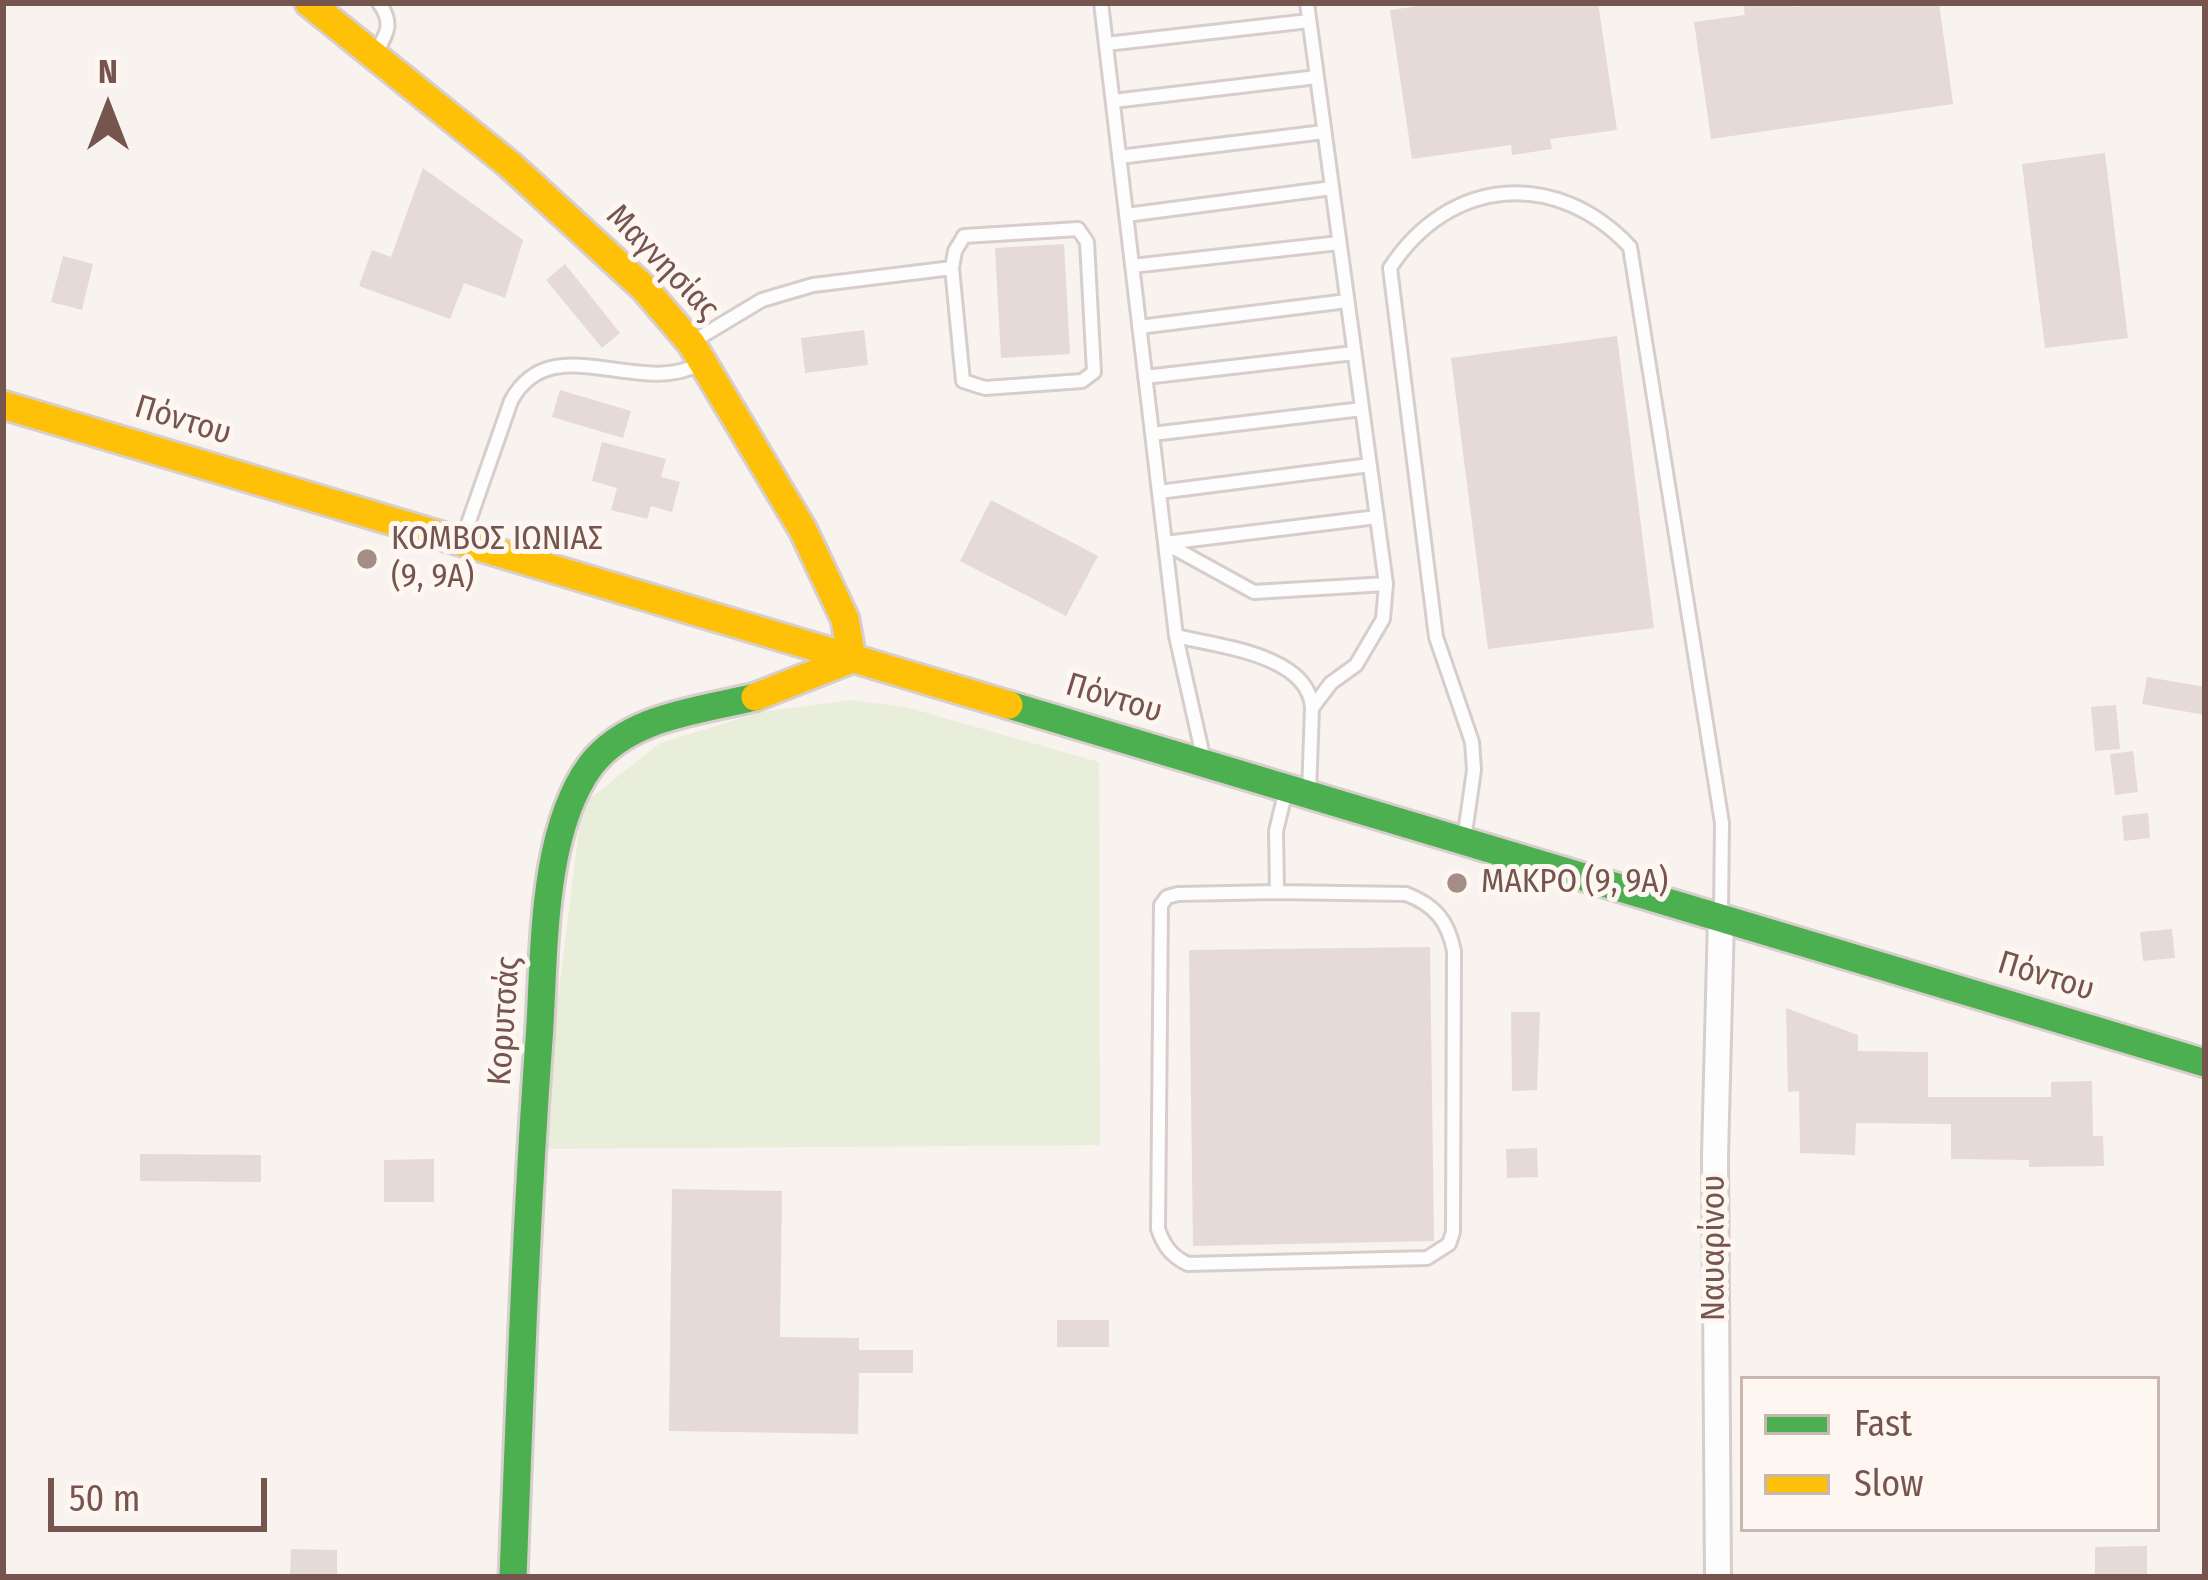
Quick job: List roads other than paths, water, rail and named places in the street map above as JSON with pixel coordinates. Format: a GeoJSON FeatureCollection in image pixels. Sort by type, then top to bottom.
{"type":"FeatureCollection","features":[{"type":"Feature","properties":{"kind":"street","name":"Μαγνησίας"},"geometry":{"type":"LineString","coordinates":[[309,3],[510,164],[644,288],[697,352],[830,583],[845,619],[852,659]]}},
{"type":"Feature","properties":{"kind":"street","name":"Πόντου"},"geometry":{"type":"LineString","coordinates":[[3,405],[2205,1063]]}},
{"type":"Feature","properties":{"kind":"street","name":"Κορυτσάς"},"geometry":{"type":"LineString","coordinates":[[514,1577],[529,1174],[550,896],[560,833],[572,797],[611,743],[646,724],[775,692],[852,659]]}},
{"type":"Feature","properties":{"kind":"street","name":"Ναυαρίνου"},"geometry":{"type":"LineString","coordinates":[[1718,1577],[1714,1156],[1721,918]]}},
{"type":"Feature","properties":{"kind":"lane"},"geometry":{"type":"LineString","coordinates":[[375,55],[389,30],[388,16],[379,3]]}},
{"type":"Feature","properties":{"kind":"lane"},"geometry":{"type":"LineString","coordinates":[[1102,3],[1176,636],[1205,764]]}},
{"type":"Feature","properties":{"kind":"lane"},"geometry":{"type":"LineString","coordinates":[[1307,3],[1386,584],[1383,619],[1356,665],[1330,683],[1312,708]]}},
{"type":"Feature","properties":{"kind":"lane"},"geometry":{"type":"LineString","coordinates":[[1106,44],[1309,21]]}},
{"type":"Feature","properties":{"kind":"lane"},"geometry":{"type":"LineString","coordinates":[[1113,101],[1317,77]]}},
{"type":"Feature","properties":{"kind":"lane"},"geometry":{"type":"LineString","coordinates":[[1119,157],[1324,133]]}},
{"type":"Feature","properties":{"kind":"lane"},"geometry":{"type":"LineString","coordinates":[[1126,215],[1332,188]]}},
{"type":"Feature","properties":{"kind":"lane"},"geometry":{"type":"LineString","coordinates":[[1464,842],[1474,770],[1472,742],[1436,637],[1390,268],[1418,232],[1456,206],[1526,193],[1573,204],[1614,230],[1630,247],[1722,823],[1721,918]]}},
{"type":"Feature","properties":{"kind":"lane"},"geometry":{"type":"LineString","coordinates":[[1078,229],[1087,242],[1094,372],[1082,381],[986,388],[963,381],[952,268],[964,236],[1078,229]]}},
{"type":"Feature","properties":{"kind":"lane"},"geometry":{"type":"LineString","coordinates":[[1132,266],[1340,243]]}},
{"type":"Feature","properties":{"kind":"lane"},"geometry":{"type":"LineString","coordinates":[[461,542],[511,401],[533,373],[572,364],[655,376],[686,372],[697,352],[762,300],[812,285],[952,268]]}},
{"type":"Feature","properties":{"kind":"lane"},"geometry":{"type":"LineString","coordinates":[[1139,327],[1347,301]]}},
{"type":"Feature","properties":{"kind":"lane"},"geometry":{"type":"LineString","coordinates":[[1145,377],[1354,353]]}},
{"type":"Feature","properties":{"kind":"lane"},"geometry":{"type":"LineString","coordinates":[[1152,434],[1362,409]]}},
{"type":"Feature","properties":{"kind":"lane"},"geometry":{"type":"LineString","coordinates":[[1159,492],[1370,465]]}},
{"type":"Feature","properties":{"kind":"lane"},"geometry":{"type":"LineString","coordinates":[[1165,543],[1377,517]]}},
{"type":"Feature","properties":{"kind":"lane"},"geometry":{"type":"LineString","coordinates":[[1165,543],[1255,592],[1386,584]]}},
{"type":"Feature","properties":{"kind":"lane"},"geometry":{"type":"LineString","coordinates":[[1176,636],[1293,670],[1311,696],[1298,792],[1276,831],[1277,892]]}},
{"type":"Feature","properties":{"kind":"lane"},"geometry":{"type":"LineString","coordinates":[[1277,892],[1406,894],[1423,901],[1449,928],[1454,951],[1453,1232],[1449,1244],[1427,1258],[1188,1264],[1168,1252],[1162,1242],[1158,1229],[1161,905],[1166,897],[1178,894],[1277,892]]}},
{"type":"Feature","properties":{"kind":"place","name":"ΚΟΜΒΟΣ ΙΩΝΙΑΣ (9, 9Α)"},"geometry":{"type":"Point","coordinates":[367,559]}},
{"type":"Feature","properties":{"kind":"place","name":"ΜΑΚΡΟ (9, 9Α)"},"geometry":{"type":"Point","coordinates":[1457,883]}}]}
